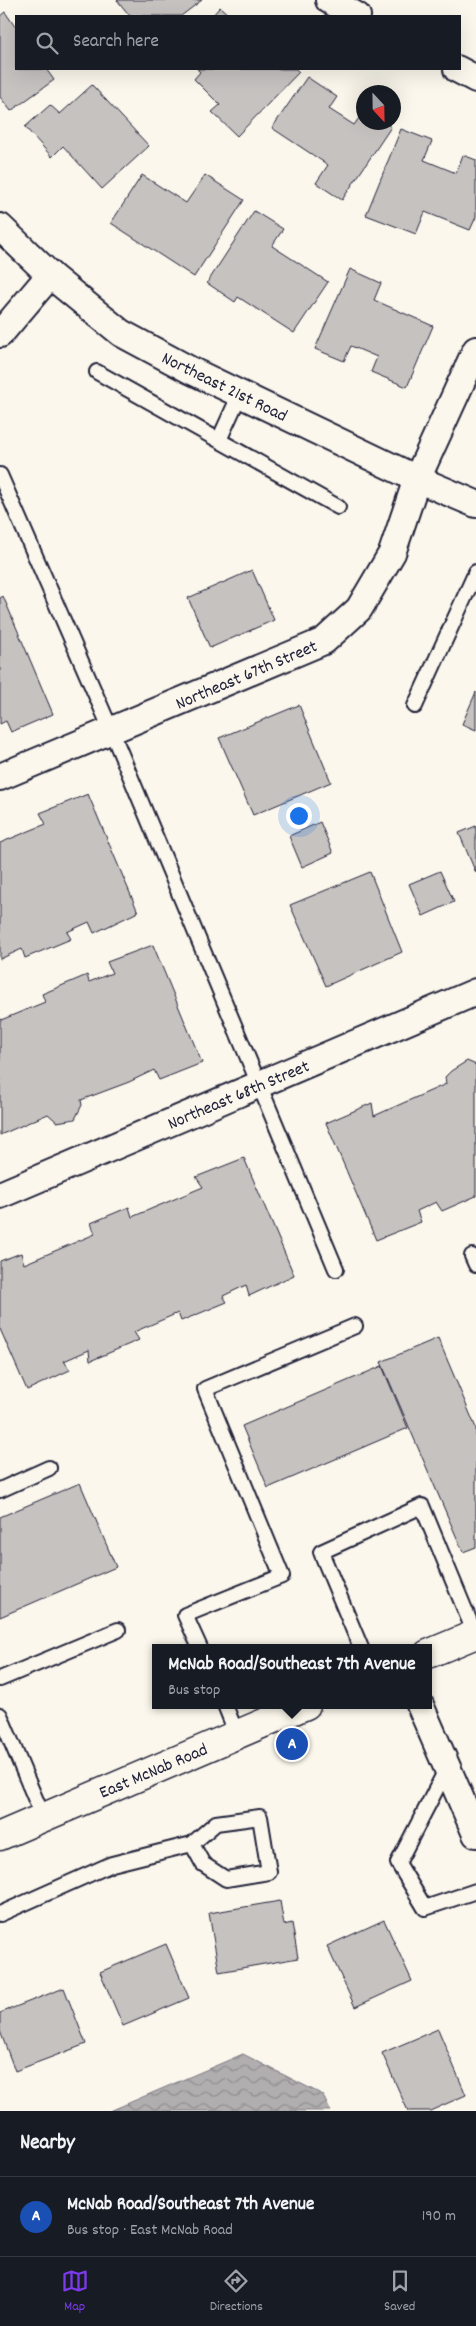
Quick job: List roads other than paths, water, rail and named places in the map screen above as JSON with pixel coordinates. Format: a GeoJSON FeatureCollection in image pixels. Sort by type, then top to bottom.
{"type":"FeatureCollection","features":[{"type":"Feature","properties":{"kind":"street"},"geometry":{"type":"LineString","coordinates":[[329,0],[355,15]]}},
{"type":"Feature","properties":{"kind":"street"},"geometry":{"type":"LineString","coordinates":[[459,70],[476,79]]}},
{"type":"Feature","properties":{"kind":"street","name":"Northeast 21st Road"},"geometry":{"type":"LineString","coordinates":[[0,227],[50,275],[120,333],[240,394],[418,479],[476,504]]}},
{"type":"Feature","properties":{"kind":"street"},"geometry":{"type":"LineString","coordinates":[[0,334],[50,275]]}},
{"type":"Feature","properties":{"kind":"street","name":"Northeast 67th Street"},"geometry":{"type":"LineString","coordinates":[[0,777],[324,641],[358,609],[392,553],[418,479],[476,350]]}},
{"type":"Feature","properties":{"kind":"street","name":"Northeast 68th Street"},"geometry":{"type":"LineString","coordinates":[[0,1195],[476,992]]}},
{"type":"Feature","properties":{"kind":"street"},"geometry":{"type":"LineString","coordinates":[[432,1652],[476,1634]]}},
{"type":"Feature","properties":{"kind":"street","name":"East McNab Road"},"geometry":{"type":"LineString","coordinates":[[0,1836],[297,1709]]}},
{"type":"Feature","properties":{"kind":"street"},"geometry":{"type":"LineString","coordinates":[[422,1709],[476,1834]]}},
{"type":"Feature","properties":{"kind":"lane"},"geometry":{"type":"LineString","coordinates":[[97,372],[338,507]]}},
{"type":"Feature","properties":{"kind":"lane"},"geometry":{"type":"LineString","coordinates":[[219,440],[240,394]]}},
{"type":"Feature","properties":{"kind":"lane"},"geometry":{"type":"LineString","coordinates":[[0,475],[111,730],[336,1269]]}},
{"type":"Feature","properties":{"kind":"lane"},"geometry":{"type":"LineString","coordinates":[[415,706],[476,572]]}},
{"type":"Feature","properties":{"kind":"lane"},"geometry":{"type":"LineString","coordinates":[[198,1644],[185,1615],[282,1576],[205,1389],[355,1326]]}},
{"type":"Feature","properties":{"kind":"lane"},"geometry":{"type":"LineString","coordinates":[[0,1490],[49,1468]]}},
{"type":"Feature","properties":{"kind":"lane"},"geometry":{"type":"LineString","coordinates":[[359,1644],[321,1552],[422,1506],[476,1634]]}},
{"type":"Feature","properties":{"kind":"lane"},"geometry":{"type":"LineString","coordinates":[[0,1679],[118,1630]]}},
{"type":"Feature","properties":{"kind":"lane"},"geometry":{"type":"LineString","coordinates":[[227,1709],[237,1735]]}},
{"type":"Feature","properties":{"kind":"lane"},"geometry":{"type":"LineString","coordinates":[[0,1715],[43,1817]]}},
{"type":"Feature","properties":{"kind":"lane"},"geometry":{"type":"LineString","coordinates":[[447,1768],[398,1863],[425,1908],[476,1891]]}},
{"type":"Feature","properties":{"kind":"lane"},"geometry":{"type":"LineString","coordinates":[[0,1914],[112,1864],[192,1844],[216,1823],[260,1817],[269,1872],[226,1879],[202,1864],[192,1844]]}},
{"type":"Feature","properties":{"kind":"water"},"geometry":{"type":"Polygon","coordinates":[[[243,2054],[323,2095],[330,2111],[110,2111],[243,2054]]]}},
{"type":"Feature","properties":{"kind":"place","name":"McNab Road/Southeast 7th Avenue"},"geometry":{"type":"Point","coordinates":[292,1744]}}]}
